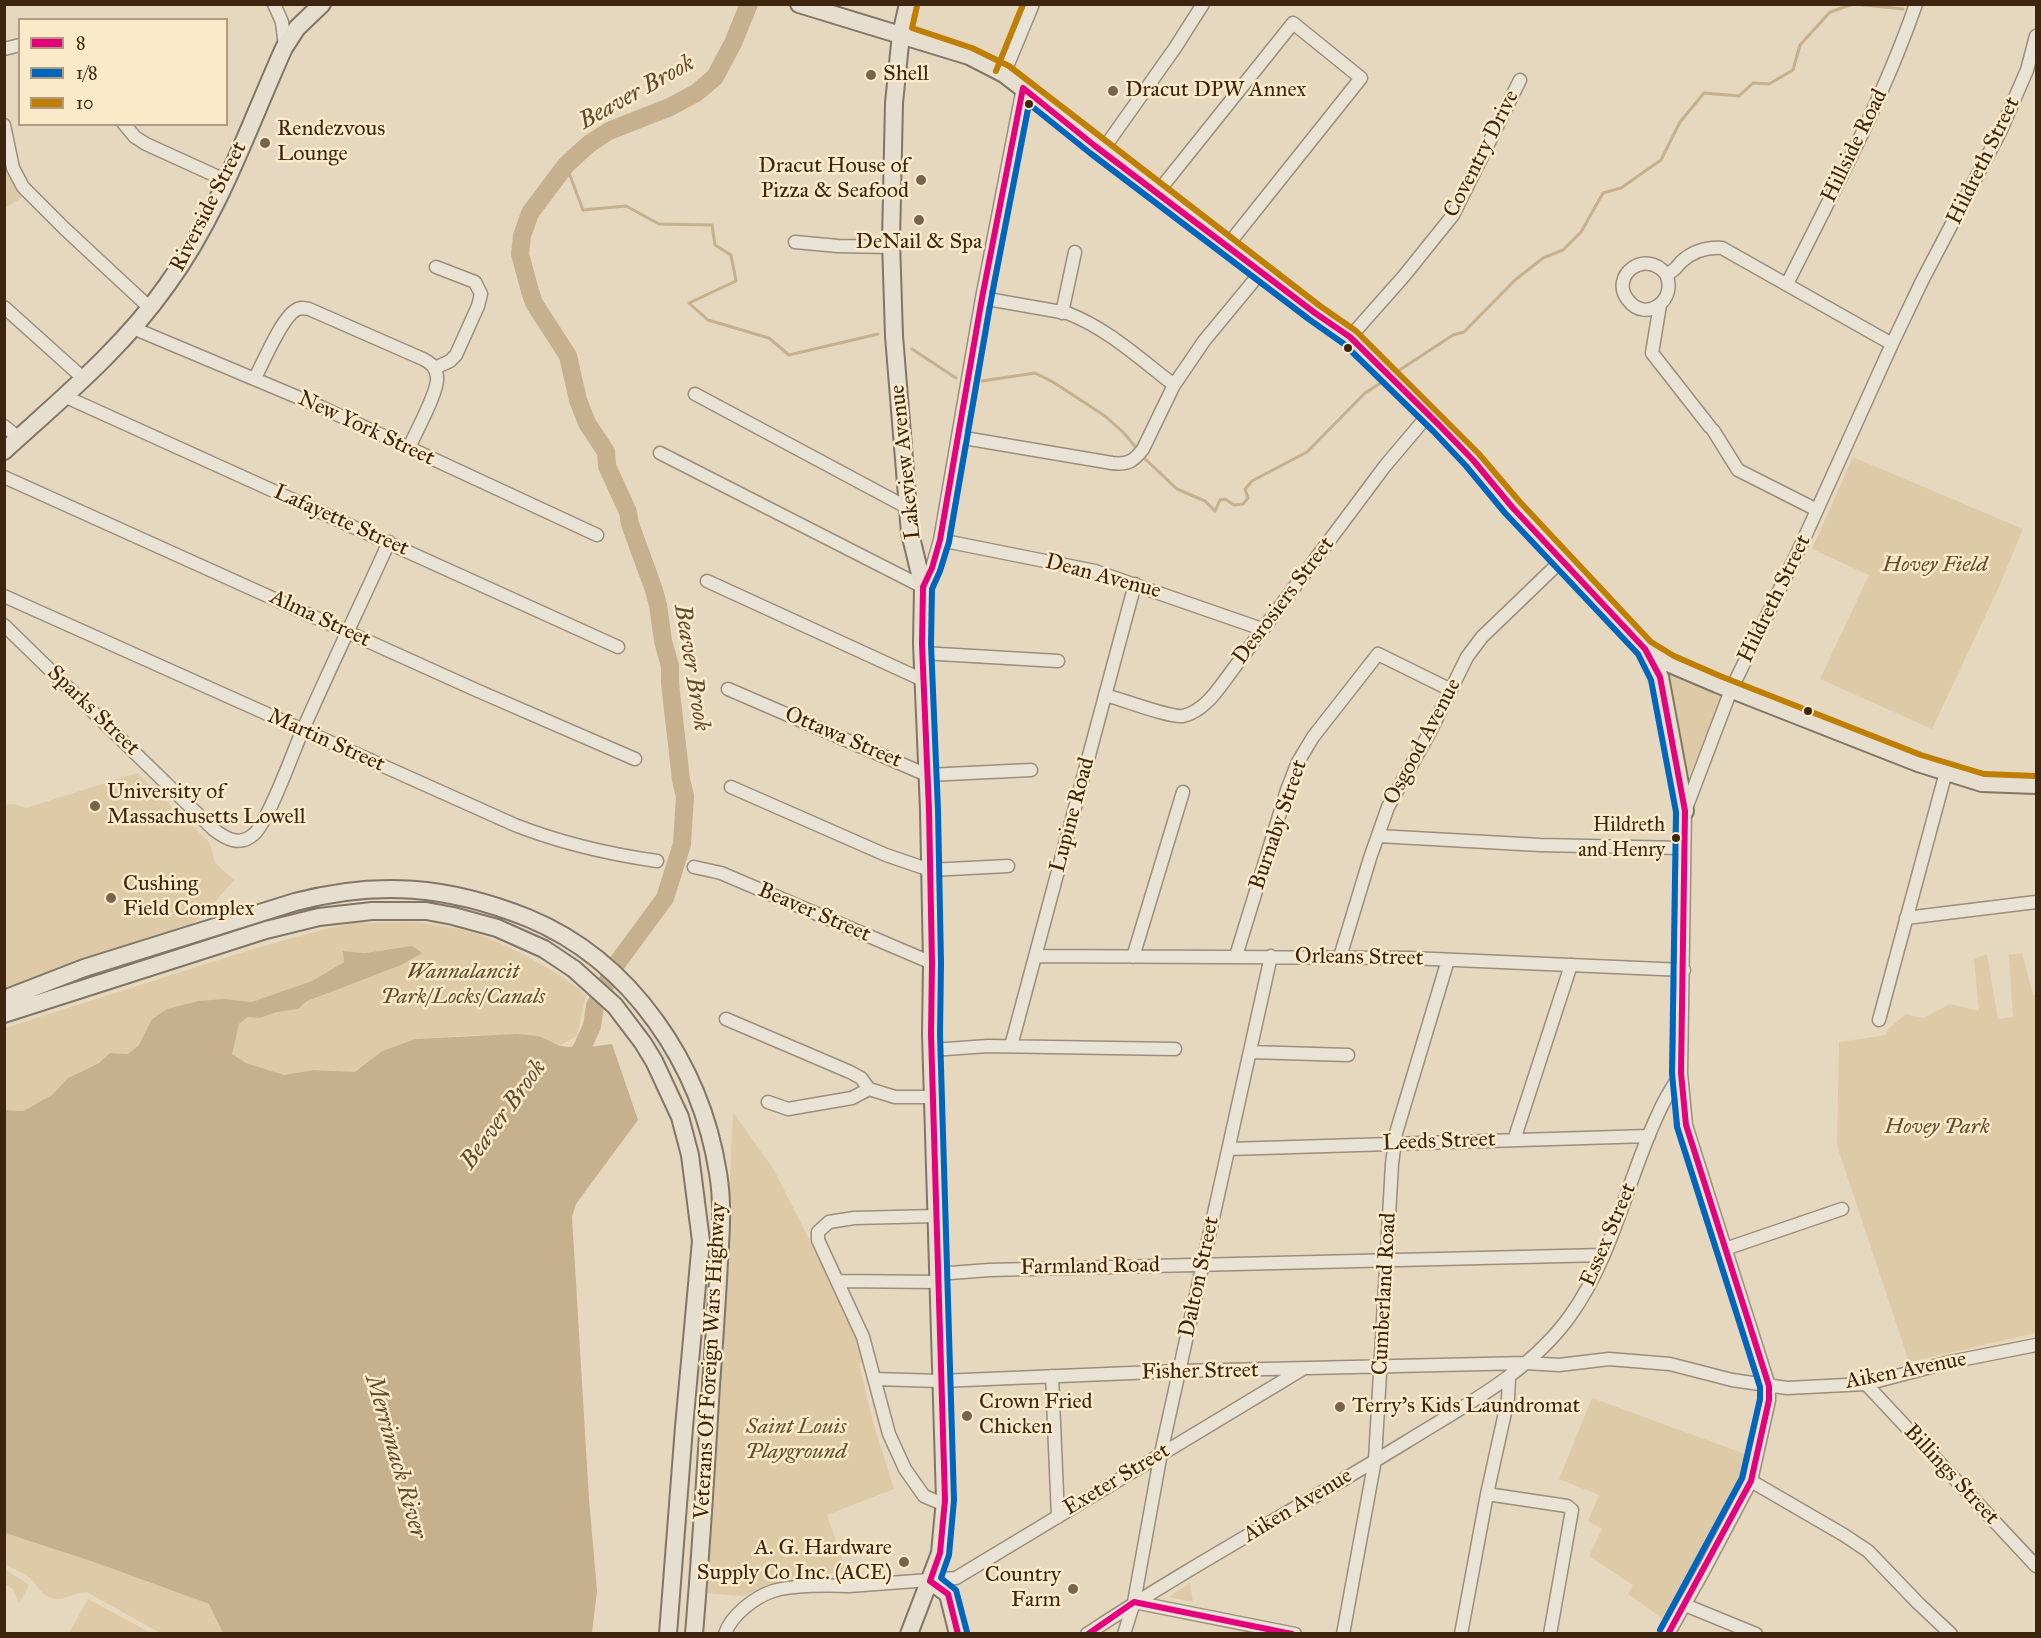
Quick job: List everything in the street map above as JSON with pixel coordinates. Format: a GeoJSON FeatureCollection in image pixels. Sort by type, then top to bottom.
{"type":"FeatureCollection","features":[{"type":"Feature","properties":{"kind":"main road","name":"Riverside Street"},"geometry":{"type":"LineString","coordinates":[[4,451],[83,378],[150,308],[191,250],[285,46],[297,27],[322,4]]}},
{"type":"Feature","properties":{"kind":"main road"},"geometry":{"type":"LineString","coordinates":[[799,4],[969,56],[1004,74],[1157,193],[1350,337],[1473,460],[1512,507],[1645,649],[1660,677],[1685,811]]}},
{"type":"Feature","properties":{"kind":"main road","name":"Lakeview Avenue"},"geometry":{"type":"LineString","coordinates":[[908,4],[901,34],[894,103],[891,247],[894,336],[910,533],[923,587],[922,653],[930,870],[933,1097],[945,1505],[940,1553],[909,1634]]}},
{"type":"Feature","properties":{"kind":"main road"},"geometry":{"type":"LineString","coordinates":[[1645,649],[1670,664],[1731,690],[1918,763],[1982,783],[2037,785]]}},
{"type":"Feature","properties":{"kind":"main road","name":"Veterans Of Foreign Wars Highway"},"geometry":{"type":"LineString","coordinates":[[4,999],[84,968],[259,913],[326,894],[361,889],[393,888],[428,890],[486,903],[536,922],[559,933],[588,952],[625,985],[661,1028],[694,1088],[710,1136],[718,1174],[721,1207],[717,1297],[694,1634]]}},
{"type":"Feature","properties":{"kind":"main road","name":"Veterans Of Foreign Wars Highway"},"geometry":{"type":"LineString","coordinates":[[4,1014],[266,930],[319,917],[372,911],[426,911],[497,928],[544,949],[574,969],[615,1006],[654,1061],[680,1117],[690,1155],[701,1241],[668,1634]]}},
{"type":"Feature","properties":{"kind":"main road"},"geometry":{"type":"LineString","coordinates":[[930,1581],[948,1594],[958,1634]]}},
{"type":"Feature","properties":{"kind":"street"},"geometry":{"type":"LineString","coordinates":[[274,4],[282,22],[285,46]]}},
{"type":"Feature","properties":{"kind":"street"},"geometry":{"type":"LineString","coordinates":[[1004,74],[1033,4]]}},
{"type":"Feature","properties":{"kind":"street"},"geometry":{"type":"LineString","coordinates":[[1102,151],[1175,48],[1203,4]]}},
{"type":"Feature","properties":{"kind":"street","name":"Hillside Road"},"geometry":{"type":"LineString","coordinates":[[1787,285],[1873,114],[1902,46],[1916,4]]}},
{"type":"Feature","properties":{"kind":"street"},"geometry":{"type":"LineString","coordinates":[[1157,193],[1293,22],[1362,78],[1227,246]]}},
{"type":"Feature","properties":{"kind":"street","name":"Hildreth Street"},"geometry":{"type":"LineString","coordinates":[[1668,1634],[1751,1481],[1769,1400],[1769,1386],[1686,1125],[1681,1072],[1685,811],[1731,690],[1817,510],[1892,344],[2001,130],[2027,70],[2037,36]]}},
{"type":"Feature","properties":{"kind":"street","name":"Coventry Drive"},"geometry":{"type":"LineString","coordinates":[[1350,337],[1404,276],[1453,215],[1520,80]]}},
{"type":"Feature","properties":{"kind":"street"},"geometry":{"type":"LineString","coordinates":[[660,453],[923,587],[932,568],[940,540],[982,298],[1023,88]]}},
{"type":"Feature","properties":{"kind":"street"},"geometry":{"type":"LineString","coordinates":[[4,124],[13,168],[23,187],[150,308]]}},
{"type":"Feature","properties":{"kind":"street"},"geometry":{"type":"LineString","coordinates":[[126,126],[135,137],[146,144],[225,180]]}},
{"type":"Feature","properties":{"kind":"street"},"geometry":{"type":"LineString","coordinates":[[795,242],[891,247]]}},
{"type":"Feature","properties":{"kind":"street"},"geometry":{"type":"LineString","coordinates":[[1666,274],[1691,254],[1712,247],[1722,248],[1892,344]]}},
{"type":"Feature","properties":{"kind":"street"},"geometry":{"type":"LineString","coordinates":[[1062,313],[1075,252]]}},
{"type":"Feature","properties":{"kind":"street"},"geometry":{"type":"LineString","coordinates":[[1660,305],[1650,309],[1635,306],[1626,299],[1623,284],[1629,270],[1643,263],[1658,266],[1666,274],[1669,289],[1660,305],[1652,353],[1712,428],[1738,470],[1817,510]]}},
{"type":"Feature","properties":{"kind":"street"},"geometry":{"type":"LineString","coordinates":[[435,368],[450,361],[456,355],[481,294],[475,282],[436,267]]}},
{"type":"Feature","properties":{"kind":"street"},"geometry":{"type":"LineString","coordinates":[[958,437],[1113,464],[1128,464],[1140,453],[1174,384],[1204,342],[1261,272]]}},
{"type":"Feature","properties":{"kind":"street"},"geometry":{"type":"LineString","coordinates":[[982,298],[1080,317],[1174,384]]}},
{"type":"Feature","properties":{"kind":"street"},"geometry":{"type":"LineString","coordinates":[[4,307],[83,378]]}},
{"type":"Feature","properties":{"kind":"street"},"geometry":{"type":"LineString","coordinates":[[255,378],[289,314],[297,309],[309,309],[423,359],[435,368],[438,378],[437,385],[409,448]]}},
{"type":"Feature","properties":{"kind":"street","name":"New York Street"},"geometry":{"type":"LineString","coordinates":[[133,327],[255,378],[597,536]]}},
{"type":"Feature","properties":{"kind":"street"},"geometry":{"type":"LineString","coordinates":[[695,394],[908,508]]}},
{"type":"Feature","properties":{"kind":"street","name":"Lafayette Street"},"geometry":{"type":"LineString","coordinates":[[64,396],[618,647]]}},
{"type":"Feature","properties":{"kind":"street","name":"Desrosiers Street"},"geometry":{"type":"LineString","coordinates":[[1105,695],[1180,716],[1205,704],[1385,465],[1429,414]]}},
{"type":"Feature","properties":{"kind":"street"},"geometry":{"type":"LineString","coordinates":[[4,426],[19,438]]}},
{"type":"Feature","properties":{"kind":"street","name":"Alma Street"},"geometry":{"type":"LineString","coordinates":[[4,477],[635,759]]}},
{"type":"Feature","properties":{"kind":"street","name":"Dean Avenue"},"geometry":{"type":"LineString","coordinates":[[940,540],[1088,570],[1136,584],[1262,629]]}},
{"type":"Feature","properties":{"kind":"street"},"geometry":{"type":"LineString","coordinates":[[302,731],[389,542]]}},
{"type":"Feature","properties":{"kind":"street","name":"Osgood Avenue"},"geometry":{"type":"LineString","coordinates":[[1340,957],[1388,807],[1477,643],[1562,560]]}},
{"type":"Feature","properties":{"kind":"street"},"geometry":{"type":"LineString","coordinates":[[707,581],[923,680]]}},
{"type":"Feature","properties":{"kind":"street","name":"Lupine Road"},"geometry":{"type":"LineString","coordinates":[[1011,1046],[1136,584]]}},
{"type":"Feature","properties":{"kind":"street","name":"Martin Street"},"geometry":{"type":"LineString","coordinates":[[4,596],[499,818],[547,837],[597,851],[657,861]]}},
{"type":"Feature","properties":{"kind":"street","name":"Sparks Street"},"geometry":{"type":"LineString","coordinates":[[4,625],[213,830],[224,838],[237,841],[255,834],[302,731]]}},
{"type":"Feature","properties":{"kind":"street"},"geometry":{"type":"LineString","coordinates":[[922,653],[1058,661]]}},
{"type":"Feature","properties":{"kind":"street","name":"Burnaby Street"},"geometry":{"type":"LineString","coordinates":[[1236,956],[1287,790],[1298,762],[1313,737],[1378,654],[1451,690]]}},
{"type":"Feature","properties":{"kind":"street","name":"Ottawa Street"},"geometry":{"type":"LineString","coordinates":[[728,689],[927,775],[1031,770]]}},
{"type":"Feature","properties":{"kind":"street"},"geometry":{"type":"LineString","coordinates":[[1879,1020],[1946,772]]}},
{"type":"Feature","properties":{"kind":"street"},"geometry":{"type":"LineString","coordinates":[[731,787],[886,855],[930,870],[1008,866]]}},
{"type":"Feature","properties":{"kind":"street"},"geometry":{"type":"LineString","coordinates":[[1133,957],[1183,792]]}},
{"type":"Feature","properties":{"kind":"street"},"geometry":{"type":"LineString","coordinates":[[1378,836],[1683,848]]}},
{"type":"Feature","properties":{"kind":"street","name":"Beaver Street"},"geometry":{"type":"LineString","coordinates":[[694,867],[721,873],[932,963]]}},
{"type":"Feature","properties":{"kind":"street"},"geometry":{"type":"LineString","coordinates":[[1906,918],[2037,902]]}},
{"type":"Feature","properties":{"kind":"street","name":"Orleans Street"},"geometry":{"type":"LineString","coordinates":[[1035,956],[1340,957],[1684,970]]}},
{"type":"Feature","properties":{"kind":"street","name":"Dalton Street"},"geometry":{"type":"LineString","coordinates":[[1124,1634],[1134,1602],[1161,1454],[1271,956]]}},
{"type":"Feature","properties":{"kind":"street","name":"Cumberland Road"},"geometry":{"type":"LineString","coordinates":[[1343,1634],[1375,1460],[1396,1132],[1448,960]]}},
{"type":"Feature","properties":{"kind":"street"},"geometry":{"type":"LineString","coordinates":[[1514,1140],[1571,965]]}},
{"type":"Feature","properties":{"kind":"street"},"geometry":{"type":"LineString","coordinates":[[726,1019],[850,1072],[861,1078],[869,1089],[895,1097],[933,1097]]}},
{"type":"Feature","properties":{"kind":"street"},"geometry":{"type":"LineString","coordinates":[[932,1050],[988,1046],[1175,1049]]}},
{"type":"Feature","properties":{"kind":"street"},"geometry":{"type":"LineString","coordinates":[[1250,1052],[1348,1054]]}},
{"type":"Feature","properties":{"kind":"street","name":"Essex Street"},"geometry":{"type":"LineString","coordinates":[[1509,1378],[1544,1347],[1574,1310],[1588,1288],[1659,1112],[1681,1072]]}},
{"type":"Feature","properties":{"kind":"street"},"geometry":{"type":"LineString","coordinates":[[768,1102],[788,1109],[852,1098],[869,1089]]}},
{"type":"Feature","properties":{"kind":"street","name":"Leeds Street"},"geometry":{"type":"LineString","coordinates":[[1229,1149],[1649,1136]]}},
{"type":"Feature","properties":{"kind":"street"},"geometry":{"type":"LineString","coordinates":[[1725,1249],[1842,1209]]}},
{"type":"Feature","properties":{"kind":"street"},"geometry":{"type":"LineString","coordinates":[[936,1216],[854,1218],[829,1222],[818,1232],[818,1240],[863,1337],[889,1434],[906,1471],[924,1496],[945,1505]]}},
{"type":"Feature","properties":{"kind":"street","name":"Farmland Road"},"geometry":{"type":"LineString","coordinates":[[838,1281],[938,1278],[989,1270],[1603,1255]]}},
{"type":"Feature","properties":{"kind":"street","name":"Aiken Avenue"},"geometry":{"type":"LineString","coordinates":[[1526,1363],[1559,1365],[1609,1359],[1670,1364],[1732,1380],[1787,1388],[1866,1384],[1950,1362],[2037,1345]]}},
{"type":"Feature","properties":{"kind":"street","name":"Fisher Street"},"geometry":{"type":"LineString","coordinates":[[875,1379],[940,1381],[1179,1371],[1301,1370],[1526,1363]]}},
{"type":"Feature","properties":{"kind":"street","name":"Exeter Street"},"geometry":{"type":"LineString","coordinates":[[725,1634],[740,1612],[754,1601],[774,1591],[831,1585],[849,1586],[956,1578],[1301,1370]]}},
{"type":"Feature","properties":{"kind":"street"},"geometry":{"type":"LineString","coordinates":[[1052,1377],[1058,1517]]}},
{"type":"Feature","properties":{"kind":"street"},"geometry":{"type":"LineString","coordinates":[[1461,1634],[1486,1494],[1508,1399],[1509,1378]]}},
{"type":"Feature","properties":{"kind":"street","name":"Aiken Avenue"},"geometry":{"type":"LineString","coordinates":[[1086,1634],[1134,1602],[1509,1378]]}},
{"type":"Feature","properties":{"kind":"street","name":"Billings Street"},"geometry":{"type":"LineString","coordinates":[[1866,1384],[2037,1566]]}},
{"type":"Feature","properties":{"kind":"street"},"geometry":{"type":"LineString","coordinates":[[1751,1481],[1844,1534],[1868,1551],[1951,1634]]}},
{"type":"Feature","properties":{"kind":"street"},"geometry":{"type":"LineString","coordinates":[[1486,1494],[1567,1506],[1572,1510],[1550,1634]]}},
{"type":"Feature","properties":{"kind":"street"},"geometry":{"type":"LineString","coordinates":[[1134,1602],[1244,1629],[1295,1634]]}},
{"type":"Feature","properties":{"kind":"street"},"geometry":{"type":"LineString","coordinates":[[1685,1605],[1756,1634]]}},
{"type":"Feature","properties":{"kind":"green space"},"geometry":{"type":"Polygon","coordinates":[[[4,165],[14,186],[23,197],[5,208],[4,165]]]}},
{"type":"Feature","properties":{"kind":"green space","name":"Hovey Field"},"geometry":{"type":"Polygon","coordinates":[[[1853,457],[2023,529],[1998,589],[1932,729],[1820,679],[1869,575],[1812,549],[1853,457]]]}},
{"type":"Feature","properties":{"kind":"green space"},"geometry":{"type":"Polygon","coordinates":[[[1664,670],[1723,696],[1689,776],[1686,778],[1664,670]]]}},
{"type":"Feature","properties":{"kind":"green space","name":"Cushing Field Complex"},"geometry":{"type":"Polygon","coordinates":[[[137,773],[210,843],[215,863],[234,880],[202,917],[184,928],[153,941],[5,988],[5,805],[14,804],[26,808],[137,773]]]}},
{"type":"Feature","properties":{"kind":"green space","name":"Wannalancit Park/Locks/Canals"},"geometry":{"type":"Polygon","coordinates":[[[416,922],[471,932],[499,943],[531,959],[575,986],[586,995],[577,1036],[559,1046],[539,1036],[475,1035],[415,1039],[382,1051],[355,1072],[313,1070],[284,1075],[246,1063],[231,1054],[239,1024],[248,1017],[260,1018],[277,1012],[298,1009],[307,1001],[374,974],[388,949],[365,953],[344,951],[344,962],[312,981],[278,994],[252,1002],[225,999],[152,1020],[139,1045],[128,1054],[110,1053],[99,1063],[68,1078],[52,1095],[23,1111],[5,1110],[5,1028],[253,949],[325,929],[354,923],[416,922]]]}},
{"type":"Feature","properties":{"kind":"green space","name":"Hovey Park"},"geometry":{"type":"Polygon","coordinates":[[[2022,953],[2033,995],[2036,995],[2036,1333],[1909,1362],[1837,1146],[1839,1042],[1886,1035],[1887,1030],[1906,1014],[1923,1018],[1950,1004],[1979,1011],[1974,959],[1987,954],[1998,1019],[2013,1017],[2009,955],[2022,953]]]}},
{"type":"Feature","properties":{"kind":"green space","name":"Saint Louis Playground"},"geometry":{"type":"Polygon","coordinates":[[[733,1112],[774,1170],[855,1330],[866,1362],[859,1363],[873,1422],[894,1489],[827,1515],[846,1571],[781,1581],[742,1596],[705,1593],[722,1351],[733,1112]]]}},
{"type":"Feature","properties":{"kind":"green space"},"geometry":{"type":"Polygon","coordinates":[[[1592,1398],[1745,1454],[1741,1481],[1666,1621],[1628,1594],[1633,1585],[1589,1556],[1602,1529],[1588,1521],[1599,1495],[1559,1479],[1592,1398]]]}},
{"type":"Feature","properties":{"kind":"green space"},"geometry":{"type":"Polygon","coordinates":[[[5,1533],[94,1562],[209,1604],[223,1633],[160,1633],[87,1592],[59,1599],[50,1598],[43,1594],[27,1576],[5,1564],[5,1533]]]}},
{"type":"Feature","properties":{"kind":"green space"},"geometry":{"type":"Polygon","coordinates":[[[5,1569],[29,1585],[19,1604],[13,1589],[5,1584],[5,1569]]]}},
{"type":"Feature","properties":{"kind":"green space"},"geometry":{"type":"Polygon","coordinates":[[[1190,1583],[1193,1602],[1169,1597],[1190,1583]]]}},
{"type":"Feature","properties":{"kind":"green space"},"geometry":{"type":"Polygon","coordinates":[[[88,1599],[151,1633],[69,1633],[88,1599]]]}},
{"type":"Feature","properties":{"kind":"water","name":"Merrimack River"},"geometry":{"type":"Polygon","coordinates":[[[412,946],[422,953],[401,965],[307,1001],[298,1009],[277,1012],[260,1018],[248,1017],[239,1024],[232,1054],[246,1063],[284,1075],[313,1070],[355,1072],[382,1051],[415,1039],[516,1034],[539,1036],[560,1046],[582,1048],[612,1044],[638,1120],[576,1204],[572,1217],[589,1499],[597,1591],[592,1633],[223,1633],[209,1604],[94,1562],[5,1533],[5,1110],[23,1111],[52,1095],[68,1078],[99,1063],[110,1053],[128,1054],[139,1045],[152,1019],[167,1009],[199,1001],[225,999],[252,1002],[312,981],[344,962],[343,951],[365,953],[412,946]]]}},
{"type":"Feature","properties":{"kind":"waterway","name":"Beaver Brook"},"geometry":{"type":"LineString","coordinates":[[569,1067],[582,1048],[592,1026],[595,1006],[615,966],[665,898],[682,844],[685,796],[681,780],[670,666],[654,590],[630,524],[628,512],[607,466],[606,452],[587,423],[578,400],[568,356],[534,303],[520,254],[522,236],[530,213],[566,165],[589,144],[609,131],[670,107],[696,93],[715,77],[733,43],[749,4]]}},
{"type":"Feature","properties":{"kind":"waterway"},"geometry":{"type":"LineString","coordinates":[[1395,373],[1453,335],[1464,332],[1515,280],[1543,258],[1563,250],[1581,232],[1603,193],[1621,188],[1661,160],[1680,122],[1704,93],[1739,96],[1753,83],[1769,84],[1793,70],[1800,45],[1830,12],[1853,4]]}},
{"type":"Feature","properties":{"kind":"waterway"},"geometry":{"type":"LineString","coordinates":[[1855,4],[1903,9]]}},
{"type":"Feature","properties":{"kind":"waterway"},"geometry":{"type":"LineString","coordinates":[[566,165],[583,210],[626,206],[659,224],[712,225],[715,245],[731,255],[736,281],[689,303],[708,320],[769,338],[789,355],[878,334]]}},
{"type":"Feature","properties":{"kind":"waterway"},"geometry":{"type":"LineString","coordinates":[[912,349],[956,378]]}},
{"type":"Feature","properties":{"kind":"waterway"},"geometry":{"type":"LineString","coordinates":[[982,381],[1035,373],[1105,416],[1138,450]]}},
{"type":"Feature","properties":{"kind":"waterway"},"geometry":{"type":"LineString","coordinates":[[1142,456],[1177,489],[1205,501],[1215,511],[1220,500],[1225,499],[1234,505],[1243,504],[1248,498],[1245,489],[1252,481],[1307,452],[1365,393],[1385,380]]}},
{"type":"Feature","properties":{"kind":"transit line","name":"10"},"geometry":{"type":"LineString","coordinates":[[996,71],[1023,4]]}},
{"type":"Feature","properties":{"kind":"transit line","name":"10"},"geometry":{"type":"LineString","coordinates":[[917,6],[912,28],[972,48],[1009,66],[1320,306],[1356,331],[1479,454],[1519,501],[1651,642],[1674,656],[1720,676],[1921,755],[1984,774],[2036,776]]}},
{"type":"Feature","properties":{"kind":"transit line","name":"8"},"geometry":{"type":"LineString","coordinates":[[958,1634],[948,1594],[930,1581],[940,1553],[945,1500],[931,1034],[932,963],[922,644],[923,587],[932,568],[940,540],[982,298],[1023,88],[1095,146],[1350,337],[1473,460],[1512,507],[1645,649],[1660,677],[1685,811],[1681,1073],[1686,1125],[1769,1386],[1769,1400],[1751,1481],[1668,1634]]}},
{"type":"Feature","properties":{"kind":"transit line","name":"1/8"},"geometry":{"type":"LineString","coordinates":[[967,1632],[956,1590],[941,1578],[949,1555],[954,1500],[940,1034],[941,963],[931,644],[932,589],[949,542],[991,300],[1029,104],[1090,153],[1344,344],[1433,431],[1505,513],[1638,654],[1651,680],[1676,812],[1672,1073],[1677,1127],[1760,1387],[1760,1399],[1742,1478],[1660,1630]]}},
{"type":"Feature","properties":{"kind":"transit line","name":"8"},"geometry":{"type":"LineString","coordinates":[[1088,1634],[1134,1602],[1292,1634]]}},
{"type":"Feature","properties":{"kind":"place","name":"Shell"},"geometry":{"type":"Point","coordinates":[871,75]}},
{"type":"Feature","properties":{"kind":"place","name":"Dracut DPW Annex"},"geometry":{"type":"Point","coordinates":[1113,91]}},
{"type":"Feature","properties":{"kind":"place","name":"Rendezvous Lounge"},"geometry":{"type":"Point","coordinates":[265,143]}},
{"type":"Feature","properties":{"kind":"place","name":"Dracut House of Pizza & Seafood"},"geometry":{"type":"Point","coordinates":[921,180]}},
{"type":"Feature","properties":{"kind":"place","name":"DeNail & Spa"},"geometry":{"type":"Point","coordinates":[919,220]}},
{"type":"Feature","properties":{"kind":"place","name":"University of Massachusetts Lowell"},"geometry":{"type":"Point","coordinates":[95,806]}},
{"type":"Feature","properties":{"kind":"place","name":"Hildreth and Henry"},"geometry":{"type":"Point","coordinates":[1676,838]}},
{"type":"Feature","properties":{"kind":"place","name":"Cushing Field Complex"},"geometry":{"type":"Point","coordinates":[111,898]}},
{"type":"Feature","properties":{"kind":"place","name":"Terry's Kids Laundromat"},"geometry":{"type":"Point","coordinates":[1340,1407]}},
{"type":"Feature","properties":{"kind":"place","name":"Crown Fried Chicken"},"geometry":{"type":"Point","coordinates":[967,1416]}},
{"type":"Feature","properties":{"kind":"place","name":"A. G. Hardware Supply Co Inc. (ACE)"},"geometry":{"type":"Point","coordinates":[904,1562]}},
{"type":"Feature","properties":{"kind":"place","name":"Country Farm"},"geometry":{"type":"Point","coordinates":[1073,1589]}}]}
